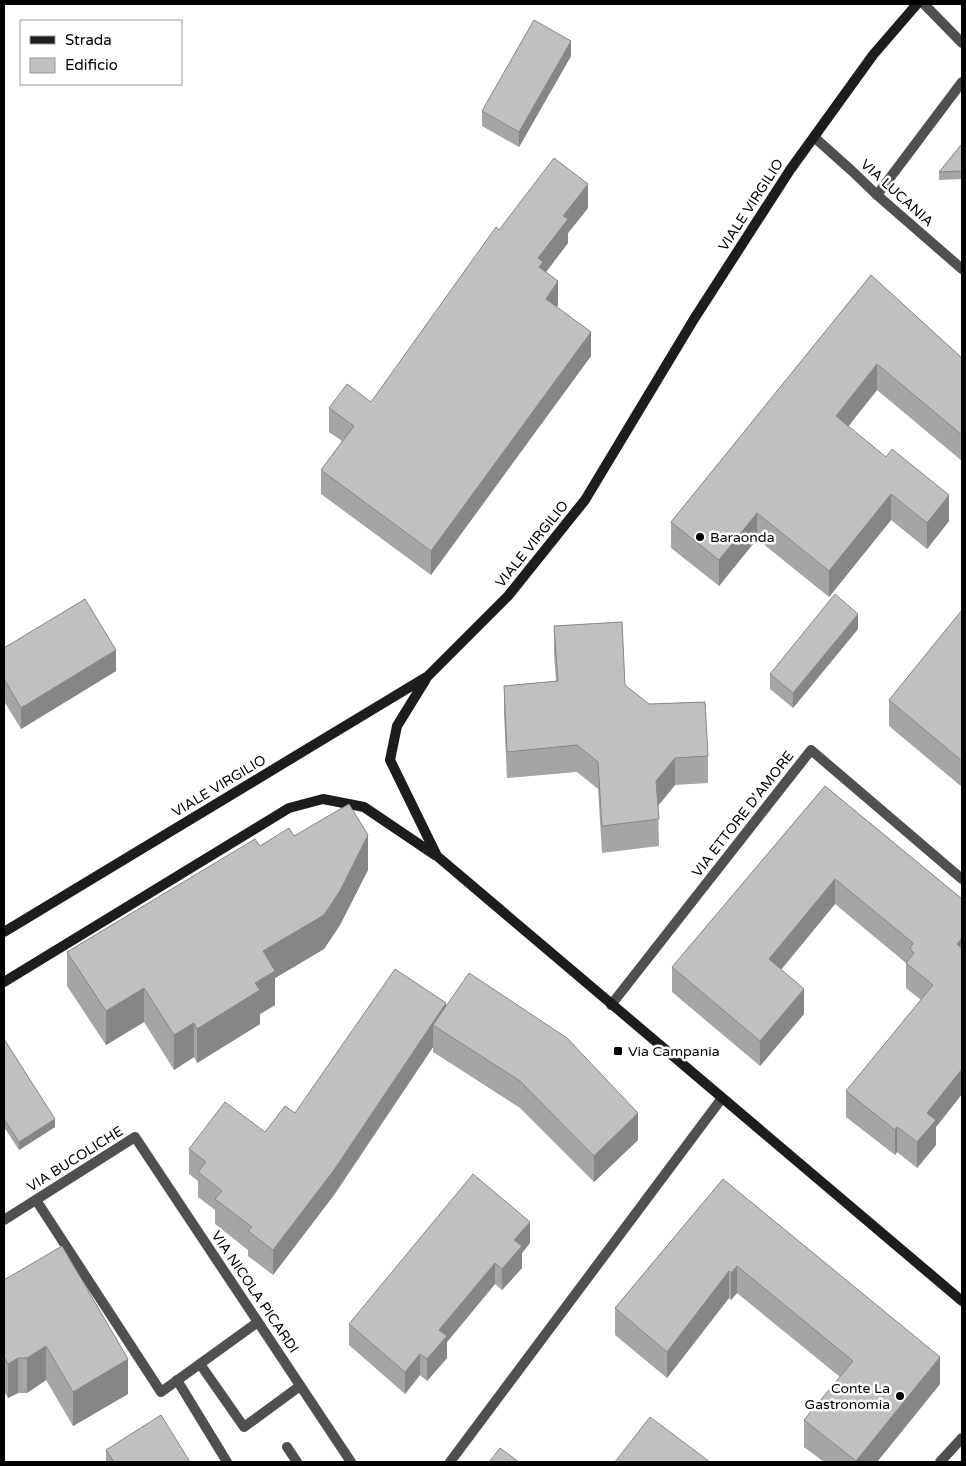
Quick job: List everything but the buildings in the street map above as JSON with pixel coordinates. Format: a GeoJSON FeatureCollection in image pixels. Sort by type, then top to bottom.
{"type":"FeatureCollection","features":[{"type":"Feature","properties":{"kind":"main road","name":"VIALE VIRGILIO"},"geometry":{"type":"LineString","coordinates":[[4,932],[428,676],[508,596],[585,500],[694,318],[790,170],[873,55],[917,4]]}},
{"type":"Feature","properties":{"kind":"main road"},"geometry":{"type":"LineString","coordinates":[[428,676],[397,726],[390,760],[437,856]]}},
{"type":"Feature","properties":{"kind":"main road"},"geometry":{"type":"LineString","coordinates":[[4,982],[289,808],[323,799],[364,807],[437,856],[962,1301]]}},
{"type":"Feature","properties":{"kind":"street"},"geometry":{"type":"LineString","coordinates":[[924,4],[962,43]]}},
{"type":"Feature","properties":{"kind":"street"},"geometry":{"type":"LineString","coordinates":[[877,195],[962,82]]}},
{"type":"Feature","properties":{"kind":"street","name":"VIA LUCANIA"},"geometry":{"type":"LineString","coordinates":[[814,137],[962,269]]}},
{"type":"Feature","properties":{"kind":"street","name":"VIA ETTORE D'AMORE"},"geometry":{"type":"LineString","coordinates":[[611,1005],[811,750],[962,879]]}},
{"type":"Feature","properties":{"kind":"street"},"geometry":{"type":"LineString","coordinates":[[450,1462],[722,1098]]}},
{"type":"Feature","properties":{"kind":"street","name":"VIA BUCOLICHE"},"geometry":{"type":"LineString","coordinates":[[4,1220],[135,1137]]}},
{"type":"Feature","properties":{"kind":"street","name":"VIA NICOLA PICARDI"},"geometry":{"type":"LineString","coordinates":[[135,1137],[351,1462]]}},
{"type":"Feature","properties":{"kind":"street"},"geometry":{"type":"LineString","coordinates":[[36,1200],[161,1392],[258,1322]]}},
{"type":"Feature","properties":{"kind":"street"},"geometry":{"type":"LineString","coordinates":[[200,1364],[244,1427],[300,1386]]}},
{"type":"Feature","properties":{"kind":"street"},"geometry":{"type":"LineString","coordinates":[[177,1380],[227,1462]]}},
{"type":"Feature","properties":{"kind":"street"},"geometry":{"type":"LineString","coordinates":[[940,1462],[962,1438]]}},
{"type":"Feature","properties":{"kind":"street"},"geometry":{"type":"LineString","coordinates":[[287,1447],[297,1462]]}},
{"type":"Feature","properties":{"kind":"place","name":"Baraonda"},"geometry":{"type":"Point","coordinates":[700,537]}},
{"type":"Feature","properties":{"kind":"place","name":"Via Campania"},"geometry":{"type":"Point","coordinates":[618,1051]}},
{"type":"Feature","properties":{"kind":"place","name":"Conte La Gastronomia"},"geometry":{"type":"Point","coordinates":[900,1396]}}]}
